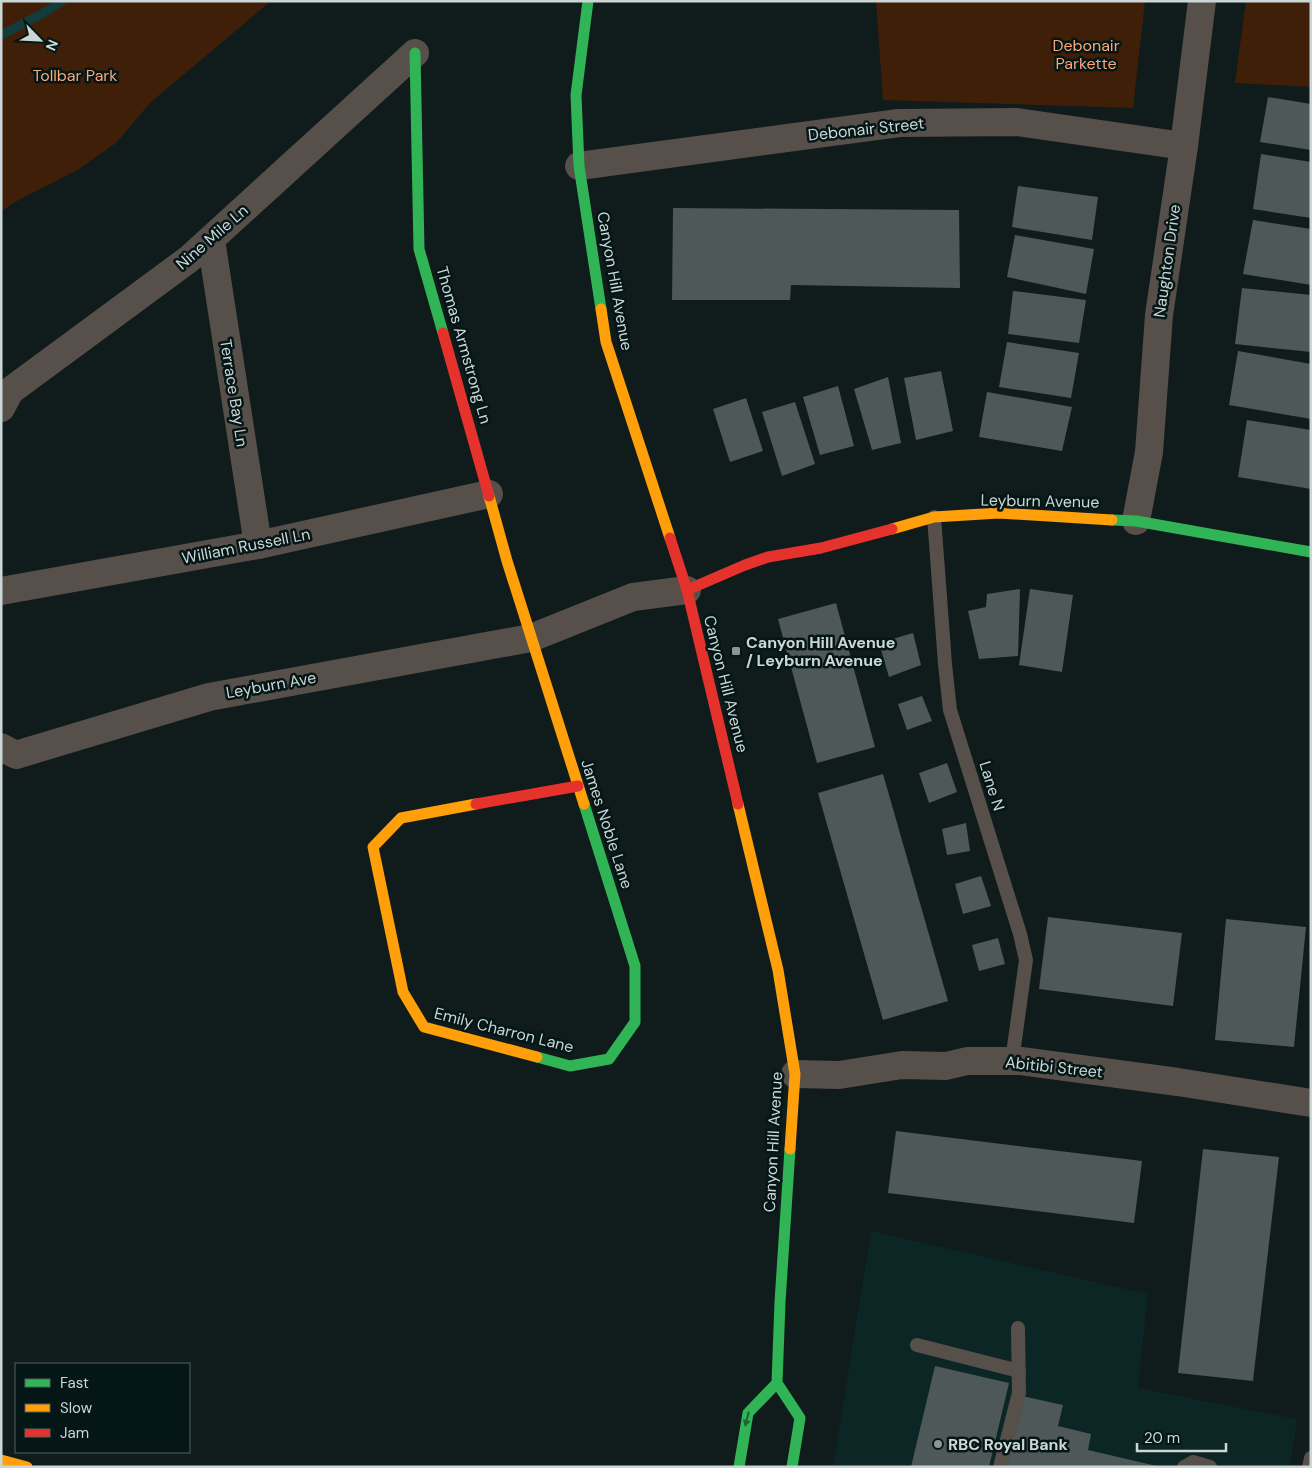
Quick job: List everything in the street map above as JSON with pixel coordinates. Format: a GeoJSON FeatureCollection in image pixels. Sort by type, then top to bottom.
{"type":"FeatureCollection","features":[{"type":"Feature","properties":{"kind":"street","name":"Canyon Hill Avenue"},"geometry":{"type":"LineString","coordinates":[[588,1],[576,95],[579,166],[606,342],[687,590],[778,970],[795,1074],[780,1302],[777,1382]]}},
{"type":"Feature","properties":{"kind":"street","name":"Naughton Drive"},"geometry":{"type":"LineString","coordinates":[[1136,520],[1149,452],[1159,315],[1184,146],[1202,1]]}},
{"type":"Feature","properties":{"kind":"street","name":"Nine Mile Ln"},"geometry":{"type":"LineString","coordinates":[[1,408],[10,391],[190,260],[415,53]]}},
{"type":"Feature","properties":{"kind":"street","name":"Thomas Armstrong Ln"},"geometry":{"type":"LineString","coordinates":[[415,53],[419,249],[507,561],[531,638]]}},
{"type":"Feature","properties":{"kind":"street","name":"Debonair Street"},"geometry":{"type":"LineString","coordinates":[[579,166],[899,123],[1017,122],[1184,146]]}},
{"type":"Feature","properties":{"kind":"street","name":"Terrace Bay Ln"},"geometry":{"type":"LineString","coordinates":[[210,240],[258,545]]}},
{"type":"Feature","properties":{"kind":"street","name":"William Russell Ln"},"geometry":{"type":"LineString","coordinates":[[1,591],[258,545],[489,494]]}},
{"type":"Feature","properties":{"kind":"street","name":"Leyburn Avenue"},"geometry":{"type":"LineString","coordinates":[[687,590],[768,557],[821,548],[934,517],[999,514],[1136,520],[1311,552]]}},
{"type":"Feature","properties":{"kind":"street","name":"Leyburn Ave"},"geometry":{"type":"LineString","coordinates":[[9,751],[209,697],[531,638],[633,597],[687,590]]}},
{"type":"Feature","properties":{"kind":"street","name":"James Noble Lane"},"geometry":{"type":"LineString","coordinates":[[531,638],[635,966],[635,1022]]}},
{"type":"Feature","properties":{"kind":"street","name":"Emily Charron Lane"},"geometry":{"type":"LineString","coordinates":[[578,786],[401,818],[373,847],[403,992],[424,1027],[570,1066],[608,1059],[635,1022]]}},
{"type":"Feature","properties":{"kind":"street","name":"Abitibi Street"},"geometry":{"type":"LineString","coordinates":[[795,1074],[839,1075],[902,1065],[946,1066],[967,1061],[1012,1061],[1178,1082],[1311,1103]]}},
{"type":"Feature","properties":{"kind":"street"},"geometry":{"type":"LineString","coordinates":[[739,1467],[748,1413],[777,1382],[800,1418],[792,1467]]}},
{"type":"Feature","properties":{"kind":"street"},"geometry":{"type":"LineString","coordinates":[[1,1460],[27,1467]]}},
{"type":"Feature","properties":{"kind":"lane","name":"Lane N"},"geometry":{"type":"LineString","coordinates":[[934,517],[950,710],[1020,934],[1026,960],[1012,1061]]}},
{"type":"Feature","properties":{"kind":"lane"},"geometry":{"type":"LineString","coordinates":[[1000,1467],[1019,1393],[1018,1328]]}},
{"type":"Feature","properties":{"kind":"lane"},"geometry":{"type":"LineString","coordinates":[[917,1346],[1019,1371]]}},
{"type":"Feature","properties":{"kind":"lane"},"geometry":{"type":"LineString","coordinates":[[1309,1467],[1311,1458]]}},
{"type":"Feature","properties":{"kind":"lane"},"geometry":{"type":"LineString","coordinates":[[1184,1467],[1193,1462],[1210,1467]]}},
{"type":"Feature","properties":{"kind":"shaded area"},"geometry":{"type":"Polygon","coordinates":[[[871,1231],[1148,1294],[1138,1388],[1297,1419],[1290,1467],[833,1467],[871,1231]]]}},
{"type":"Feature","properties":{"kind":"green space","name":"Tollbar Park"},"geometry":{"type":"Polygon","coordinates":[[[1,1],[271,1],[151,102],[116,143],[79,169],[13,203],[1,212],[1,1]]]}},
{"type":"Feature","properties":{"kind":"green space","name":"Debonair Parkette"},"geometry":{"type":"Polygon","coordinates":[[[876,1],[1145,1],[1133,108],[883,100],[876,1]]]}},
{"type":"Feature","properties":{"kind":"green space"},"geometry":{"type":"Polygon","coordinates":[[[1246,1],[1311,1],[1311,87],[1235,83],[1246,1]]]}},
{"type":"Feature","properties":{"kind":"building"},"geometry":{"type":"Polygon","coordinates":[[[1268,97],[1311,104],[1311,150],[1260,142],[1268,97]]]}},
{"type":"Feature","properties":{"kind":"building"},"geometry":{"type":"Polygon","coordinates":[[[1261,154],[1311,162],[1311,218],[1253,209],[1261,154]]]}},
{"type":"Feature","properties":{"kind":"building"},"geometry":{"type":"Polygon","coordinates":[[[1018,186],[1098,197],[1092,240],[1012,227],[1018,186]]]}},
{"type":"Feature","properties":{"kind":"building"},"geometry":{"type":"Polygon","coordinates":[[[673,208],[959,210],[960,288],[791,285],[790,300],[672,300],[673,208]]]}},
{"type":"Feature","properties":{"kind":"building"},"geometry":{"type":"Polygon","coordinates":[[[1253,220],[1311,229],[1311,285],[1243,274],[1253,220]]]}},
{"type":"Feature","properties":{"kind":"building"},"geometry":{"type":"Polygon","coordinates":[[[1015,235],[1094,249],[1086,294],[1007,277],[1015,235]]]}},
{"type":"Feature","properties":{"kind":"building"},"geometry":{"type":"Polygon","coordinates":[[[1242,288],[1311,295],[1311,352],[1235,344],[1242,288]]]}},
{"type":"Feature","properties":{"kind":"building"},"geometry":{"type":"Polygon","coordinates":[[[1013,291],[1086,300],[1079,343],[1008,334],[1013,291]]]}},
{"type":"Feature","properties":{"kind":"building"},"geometry":{"type":"Polygon","coordinates":[[[1007,342],[1079,353],[1071,398],[999,387],[1007,342]]]}},
{"type":"Feature","properties":{"kind":"building"},"geometry":{"type":"Polygon","coordinates":[[[1238,351],[1311,364],[1311,419],[1229,405],[1238,351]]]}},
{"type":"Feature","properties":{"kind":"building"},"geometry":{"type":"Polygon","coordinates":[[[941,371],[953,431],[916,440],[904,378],[941,371]]]}},
{"type":"Feature","properties":{"kind":"building"},"geometry":{"type":"Polygon","coordinates":[[[888,377],[901,443],[872,450],[854,389],[888,377]]]}},
{"type":"Feature","properties":{"kind":"building"},"geometry":{"type":"Polygon","coordinates":[[[838,386],[854,446],[820,455],[803,397],[838,386]]]}},
{"type":"Feature","properties":{"kind":"building"},"geometry":{"type":"Polygon","coordinates":[[[987,392],[1072,407],[1062,451],[979,437],[987,392]]]}},
{"type":"Feature","properties":{"kind":"building"},"geometry":{"type":"Polygon","coordinates":[[[746,398],[763,451],[730,462],[713,409],[746,398]]]}},
{"type":"Feature","properties":{"kind":"building"},"geometry":{"type":"Polygon","coordinates":[[[795,402],[815,464],[782,476],[762,412],[795,402]]]}},
{"type":"Feature","properties":{"kind":"building"},"geometry":{"type":"Polygon","coordinates":[[[1247,420],[1311,430],[1311,489],[1238,477],[1247,420]]]}},
{"type":"Feature","properties":{"kind":"building"},"geometry":{"type":"Polygon","coordinates":[[[1020,589],[1018,656],[979,659],[968,611],[986,607],[987,594],[1020,589]]]}},
{"type":"Feature","properties":{"kind":"building"},"geometry":{"type":"Polygon","coordinates":[[[1030,589],[1073,595],[1062,672],[1019,665],[1030,589]]]}},
{"type":"Feature","properties":{"kind":"building"},"geometry":{"type":"Polygon","coordinates":[[[836,603],[875,747],[817,763],[778,619],[836,603]]]}},
{"type":"Feature","properties":{"kind":"building"},"geometry":{"type":"Polygon","coordinates":[[[913,633],[921,665],[889,677],[879,643],[913,633]]]}},
{"type":"Feature","properties":{"kind":"building"},"geometry":{"type":"Polygon","coordinates":[[[922,696],[932,721],[907,730],[898,704],[922,696]]]}},
{"type":"Feature","properties":{"kind":"building"},"geometry":{"type":"Polygon","coordinates":[[[947,763],[957,792],[929,803],[919,773],[947,763]]]}},
{"type":"Feature","properties":{"kind":"building"},"geometry":{"type":"Polygon","coordinates":[[[883,774],[948,1001],[883,1020],[818,793],[883,774]]]}},
{"type":"Feature","properties":{"kind":"building"},"geometry":{"type":"Polygon","coordinates":[[[966,823],[970,851],[947,855],[942,829],[966,823]]]}},
{"type":"Feature","properties":{"kind":"building"},"geometry":{"type":"Polygon","coordinates":[[[981,876],[991,906],[963,914],[955,884],[981,876]]]}},
{"type":"Feature","properties":{"kind":"building"},"geometry":{"type":"Polygon","coordinates":[[[1048,917],[1182,933],[1173,1006],[1039,989],[1048,917]]]}},
{"type":"Feature","properties":{"kind":"building"},"geometry":{"type":"Polygon","coordinates":[[[1226,919],[1306,927],[1294,1047],[1215,1040],[1226,919]]]}},
{"type":"Feature","properties":{"kind":"building"},"geometry":{"type":"Polygon","coordinates":[[[998,938],[1005,964],[979,971],[972,945],[998,938]]]}},
{"type":"Feature","properties":{"kind":"building"},"geometry":{"type":"Polygon","coordinates":[[[896,1131],[1142,1161],[1134,1223],[888,1193],[896,1131]]]}},
{"type":"Feature","properties":{"kind":"building"},"geometry":{"type":"Polygon","coordinates":[[[1203,1149],[1279,1157],[1253,1381],[1178,1373],[1203,1149]]]}},
{"type":"Feature","properties":{"kind":"building"},"geometry":{"type":"Polygon","coordinates":[[[935,1366],[1009,1383],[989,1467],[911,1467],[935,1366]]]}},
{"type":"Feature","properties":{"kind":"building"},"geometry":{"type":"Polygon","coordinates":[[[1022,1396],[1063,1405],[1058,1426],[1091,1434],[1088,1450],[1161,1467],[1006,1467],[1022,1396]]]}},
{"type":"Feature","properties":{"kind":"waterway"},"geometry":{"type":"LineString","coordinates":[[1,35],[40,15],[62,1]]}},
{"type":"Feature","properties":{"kind":"traffic: fast"},"geometry":{"type":"LineString","coordinates":[[588,1],[576,95],[579,166],[601,309]]}},
{"type":"Feature","properties":{"kind":"traffic: fast"},"geometry":{"type":"LineString","coordinates":[[415,53],[419,249],[443,333]]}},
{"type":"Feature","properties":{"kind":"traffic: fast"},"geometry":{"type":"LineString","coordinates":[[1112,520],[1136,521],[1311,552]]}},
{"type":"Feature","properties":{"kind":"traffic: fast"},"geometry":{"type":"LineString","coordinates":[[537,1057],[570,1066],[609,1059],[635,1022],[635,966],[584,804]]}},
{"type":"Feature","properties":{"kind":"traffic: fast"},"geometry":{"type":"LineString","coordinates":[[790,1149],[777,1383],[800,1418],[792,1467]]}},
{"type":"Feature","properties":{"kind":"traffic: fast"},"geometry":{"type":"LineString","coordinates":[[739,1467],[748,1413],[777,1383]]}},
{"type":"Feature","properties":{"kind":"traffic: slow"},"geometry":{"type":"LineString","coordinates":[[601,309],[606,342],[670,538]]}},
{"type":"Feature","properties":{"kind":"traffic: slow"},"geometry":{"type":"LineString","coordinates":[[489,496],[507,561],[584,804]]}},
{"type":"Feature","properties":{"kind":"traffic: slow"},"geometry":{"type":"LineString","coordinates":[[892,529],[934,517],[999,513],[1112,520]]}},
{"type":"Feature","properties":{"kind":"traffic: slow"},"geometry":{"type":"LineString","coordinates":[[476,804],[401,818],[373,847],[403,992],[424,1027],[537,1057]]}},
{"type":"Feature","properties":{"kind":"traffic: slow"},"geometry":{"type":"LineString","coordinates":[[738,804],[778,970],[795,1074],[790,1149]]}},
{"type":"Feature","properties":{"kind":"traffic: slow"},"geometry":{"type":"LineString","coordinates":[[1,1460],[27,1467]]}},
{"type":"Feature","properties":{"kind":"traffic: jam"},"geometry":{"type":"LineString","coordinates":[[443,333],[489,496]]}},
{"type":"Feature","properties":{"kind":"traffic: jam"},"geometry":{"type":"LineString","coordinates":[[687,590],[768,557],[821,548],[892,529]]}},
{"type":"Feature","properties":{"kind":"traffic: jam"},"geometry":{"type":"LineString","coordinates":[[670,538],[687,590],[738,804]]}},
{"type":"Feature","properties":{"kind":"traffic: jam"},"geometry":{"type":"LineString","coordinates":[[476,804],[578,786]]}},
{"type":"Feature","properties":{"kind":"place","name":"Canyon Hill Avenue / Leyburn Avenue"},"geometry":{"type":"Point","coordinates":[736,651]}},
{"type":"Feature","properties":{"kind":"place","name":"RBC Royal Bank"},"geometry":{"type":"Point","coordinates":[938,1444]}}]}
